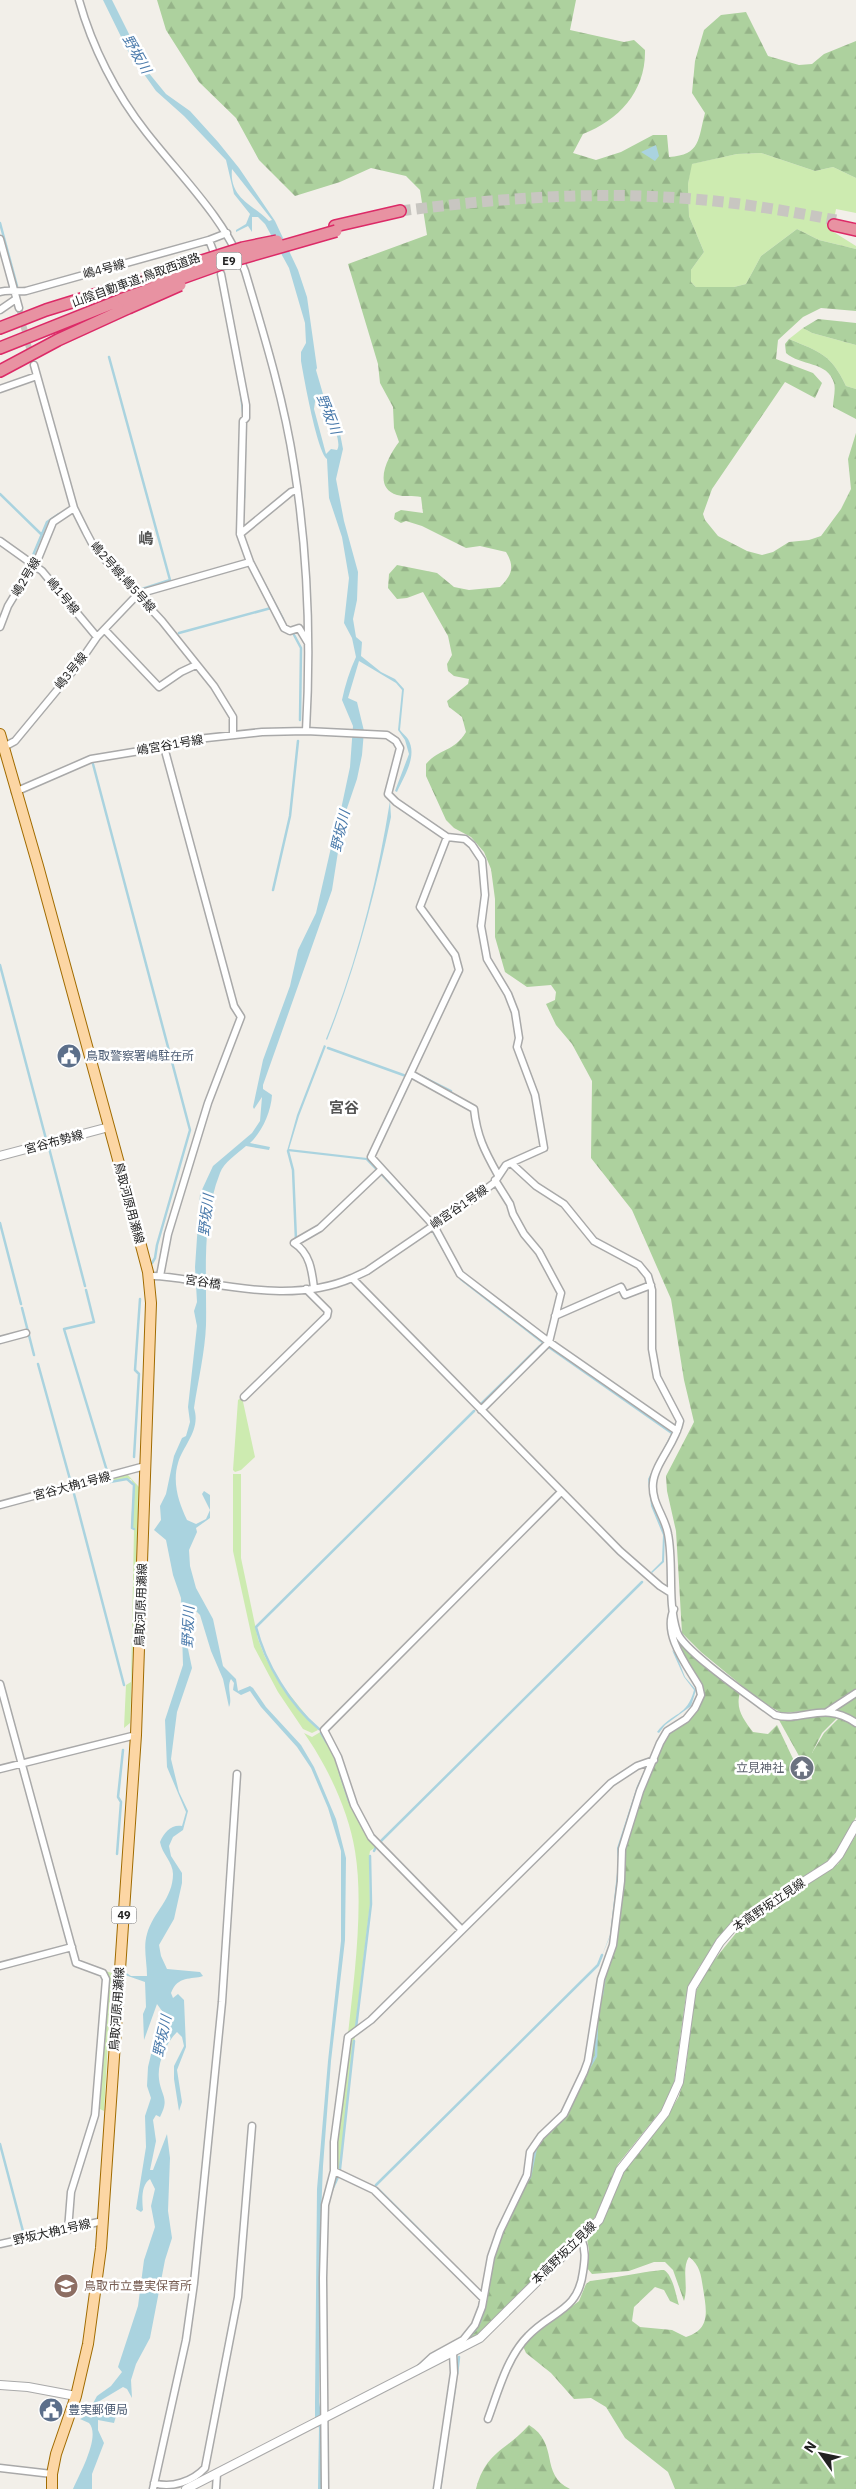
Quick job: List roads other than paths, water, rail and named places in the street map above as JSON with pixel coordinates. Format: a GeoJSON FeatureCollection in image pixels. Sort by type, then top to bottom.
{"type":"FeatureCollection","features":[{"type":"Feature","properties":{"kind":"highway"},"geometry":{"type":"LineString","coordinates":[[0,328],[46,310],[123,297],[185,283],[289,241],[401,215]]}},
{"type":"Feature","properties":{"kind":"highway"},"geometry":{"type":"LineString","coordinates":[[856,224],[835,223],[856,230]]}},
{"type":"Feature","properties":{"kind":"highway"},"geometry":{"type":"LineString","coordinates":[[0,371],[58,340],[123,297],[260,243],[289,241]]}},
{"type":"Feature","properties":{"kind":"highway","name":"山陰自動車道;鳥取西道路"},"geometry":{"type":"LineString","coordinates":[[0,343],[123,297]]}},
{"type":"Feature","properties":{"kind":"highway","name":"山陰自動車道;鳥取西道路"},"geometry":{"type":"LineString","coordinates":[[0,348],[123,297]]}},
{"type":"Feature","properties":{"kind":"main road","name":"鳥取河原用瀬線"},"geometry":{"type":"LineString","coordinates":[[0,734],[2,748],[38,866],[148,1276],[151,1311],[136,1735],[103,2221],[95,2300],[76,2396],[56,2454],[52,2474],[52,2489]]}},
{"type":"Feature","properties":{"kind":"street"},"geometry":{"type":"LineString","coordinates":[[79,0],[94,41],[128,107],[212,209],[227,233],[245,271],[263,332],[280,401],[297,490],[304,546],[308,643],[306,731]]}},
{"type":"Feature","properties":{"kind":"street","name":"嶋4号線"},"geometry":{"type":"LineString","coordinates":[[0,292],[8,290],[15,296],[209,240],[227,233]]}},
{"type":"Feature","properties":{"kind":"street"},"geometry":{"type":"LineString","coordinates":[[0,238],[19,308]]}},
{"type":"Feature","properties":{"kind":"street"},"geometry":{"type":"LineString","coordinates":[[209,240],[214,253]]}},
{"type":"Feature","properties":{"kind":"street"},"geometry":{"type":"LineString","coordinates":[[221,274],[246,405],[246,418],[242,421],[240,534],[250,562],[284,628],[290,631],[299,628],[308,643]]}},
{"type":"Feature","properties":{"kind":"street"},"geometry":{"type":"LineString","coordinates":[[0,310],[15,296]]}},
{"type":"Feature","properties":{"kind":"street","name":"嶋2号線;嶋5号線"},"geometry":{"type":"LineString","coordinates":[[34,365],[74,508],[95,549],[176,637],[228,707],[233,717],[234,735]]}},
{"type":"Feature","properties":{"kind":"street"},"geometry":{"type":"LineString","coordinates":[[0,389],[37,376]]}},
{"type":"Feature","properties":{"kind":"street"},"geometry":{"type":"LineString","coordinates":[[240,534],[291,492],[297,490]]}},
{"type":"Feature","properties":{"kind":"street","name":"嶋2号線"},"geometry":{"type":"LineString","coordinates":[[0,627],[16,593],[31,568],[35,566],[53,522],[74,508]]}},
{"type":"Feature","properties":{"kind":"street","name":"嶋1号線"},"geometry":{"type":"LineString","coordinates":[[0,541],[42,571],[97,637]]}},
{"type":"Feature","properties":{"kind":"street"},"geometry":{"type":"LineString","coordinates":[[138,594],[250,562]]}},
{"type":"Feature","properties":{"kind":"street","name":"嶋3号線"},"geometry":{"type":"LineString","coordinates":[[2,748],[15,741],[77,666],[97,637],[138,594]]}},
{"type":"Feature","properties":{"kind":"street"},"geometry":{"type":"LineString","coordinates":[[105,630],[159,687],[181,672],[196,665]]}},
{"type":"Feature","properties":{"kind":"street","name":"嶋宮谷1号線"},"geometry":{"type":"LineString","coordinates":[[15,792],[91,759],[164,747],[188,740],[306,731],[387,735],[396,741],[400,748],[388,794],[396,802],[447,836],[465,839],[472,845],[482,860],[484,895],[481,926],[487,959],[508,994],[515,1012],[520,1038],[517,1047],[539,1112],[544,1148],[506,1165],[497,1178],[474,1198],[367,1270],[340,1283],[306,1289]]}},
{"type":"Feature","properties":{"kind":"street"},"geometry":{"type":"LineString","coordinates":[[164,747],[234,1006],[241,1017],[208,1103],[168,1234],[164,1276]]}},
{"type":"Feature","properties":{"kind":"street"},"geometry":{"type":"LineString","coordinates":[[447,836],[420,907],[456,955],[459,970],[371,1158],[434,1226],[460,1274],[549,1342],[677,1431]]}},
{"type":"Feature","properties":{"kind":"street"},"geometry":{"type":"LineString","coordinates":[[411,1074],[474,1109],[478,1134],[507,1198],[512,1214],[524,1234],[539,1252],[561,1293],[549,1342],[481,1410]]}},
{"type":"Feature","properties":{"kind":"street","name":"宮谷布勢線"},"geometry":{"type":"LineString","coordinates":[[0,1156],[109,1127]]}},
{"type":"Feature","properties":{"kind":"street"},"geometry":{"type":"LineString","coordinates":[[511,1163],[536,1186],[564,1204],[594,1241],[639,1265],[648,1276],[650,1285],[652,1349],[657,1377],[680,1421],[653,1482],[656,1503],[668,1532],[671,1593],[676,1629],[684,1643],[775,1715],[783,1717],[827,1712],[849,1718],[856,1723]]}},
{"type":"Feature","properties":{"kind":"street"},"geometry":{"type":"LineString","coordinates":[[314,1288],[310,1264],[301,1248],[294,1243],[320,1228],[382,1169]]}},
{"type":"Feature","properties":{"kind":"street","name":"宮谷橋"},"geometry":{"type":"LineString","coordinates":[[148,1276],[164,1276],[239,1288],[284,1292],[306,1289]]}},
{"type":"Feature","properties":{"kind":"street"},"geometry":{"type":"LineString","coordinates":[[352,1278],[560,1492],[620,1551],[660,1586],[671,1593]]}},
{"type":"Feature","properties":{"kind":"street"},"geometry":{"type":"LineString","coordinates":[[555,1316],[621,1287],[625,1295],[650,1285]]}},
{"type":"Feature","properties":{"kind":"street"},"geometry":{"type":"LineString","coordinates":[[244,1397],[327,1316],[328,1311],[306,1289]]}},
{"type":"Feature","properties":{"kind":"street"},"geometry":{"type":"LineString","coordinates":[[0,1340],[26,1333]]}},
{"type":"Feature","properties":{"kind":"street","name":"宮谷大桷1号線"},"geometry":{"type":"LineString","coordinates":[[0,1505],[145,1466]]}},
{"type":"Feature","properties":{"kind":"street"},"geometry":{"type":"LineString","coordinates":[[462,1930],[372,1837],[354,1805],[338,1758],[324,1730],[560,1492]]}},
{"type":"Feature","properties":{"kind":"street"},"geometry":{"type":"LineString","coordinates":[[418,2371],[424,2362],[463,2340],[479,2316],[491,2257],[500,2231],[528,2175],[530,2152],[541,2136],[564,2114],[588,2061],[601,1979],[613,1945],[621,1881],[622,1849],[640,1791],[667,1731],[686,1719],[695,1708],[701,1695],[699,1686],[672,1636],[670,1617],[674,1609]]}},
{"type":"Feature","properties":{"kind":"street"},"geometry":{"type":"LineString","coordinates":[[0,1684],[76,1964],[103,1973],[106,1979],[95,2115],[71,2192],[68,2230]]}},
{"type":"Feature","properties":{"kind":"street"},"geometry":{"type":"LineString","coordinates":[[827,1712],[856,1693]]}},
{"type":"Feature","properties":{"kind":"street"},"geometry":{"type":"LineString","coordinates":[[0,1769],[136,1735]]}},
{"type":"Feature","properties":{"kind":"street"},"geometry":{"type":"LineString","coordinates":[[325,2489],[325,2205],[334,2171],[334,2142],[348,2037],[370,2020],[611,1783],[637,1766],[654,1760]]}},
{"type":"Feature","properties":{"kind":"street"},"geometry":{"type":"LineString","coordinates":[[237,1774],[222,2002],[194,2283],[186,2340],[154,2486],[177,2485],[205,2468],[238,2297],[252,2126]]}},
{"type":"Feature","properties":{"kind":"street","name":"本高野坂立見線"},"geometry":{"type":"LineString","coordinates":[[186,2489],[480,2338],[581,2238],[599,2220],[620,2170],[665,2113],[672,2100],[682,2063],[692,1988],[703,1966],[734,1926],[830,1865],[839,1856],[856,1825]]}},
{"type":"Feature","properties":{"kind":"street"},"geometry":{"type":"LineString","coordinates":[[0,1966],[72,1947]]}},
{"type":"Feature","properties":{"kind":"street"},"geometry":{"type":"LineString","coordinates":[[334,2171],[374,2190],[483,2298]]}},
{"type":"Feature","properties":{"kind":"street","name":"野坂大桷1号線"},"geometry":{"type":"LineString","coordinates":[[0,2244],[103,2221]]}},
{"type":"Feature","properties":{"kind":"street"},"geometry":{"type":"LineString","coordinates":[[488,2419],[506,2372],[524,2341],[533,2332],[571,2305],[577,2296],[582,2282],[586,2250],[581,2238]]}},
{"type":"Feature","properties":{"kind":"street"},"geometry":{"type":"LineString","coordinates":[[437,2489],[454,2373],[453,2353]]}},
{"type":"Feature","properties":{"kind":"street"},"geometry":{"type":"LineString","coordinates":[[0,2385],[28,2387],[76,2396]]}},
{"type":"Feature","properties":{"kind":"street"},"geometry":{"type":"LineString","coordinates":[[0,2468],[52,2474]]}},
{"type":"Feature","properties":{"kind":"street"},"geometry":{"type":"LineString","coordinates":[[216,2489],[217,2473]]}},
{"type":"Feature","properties":{"kind":"water","name":"野坂川"},"geometry":{"type":"Polygon","coordinates":[[[103,0],[112,0],[148,72],[166,94],[190,111],[239,168],[275,221],[298,270],[307,297],[316,370],[323,394],[338,423],[343,449],[336,479],[344,521],[358,572],[357,600],[353,619],[356,637],[362,642],[361,656],[381,672],[395,679],[404,689],[400,730],[411,746],[409,766],[397,792],[395,791],[409,754],[405,740],[398,730],[402,690],[396,683],[359,661],[348,698],[357,702],[364,731],[362,755],[357,779],[343,820],[332,890],[263,1085],[263,1089],[272,1095],[268,1115],[250,1143],[270,1147],[269,1150],[246,1146],[224,1165],[214,1191],[207,1229],[206,1325],[194,1408],[196,1416],[194,1430],[176,1470],[179,1500],[187,1520],[196,1524],[206,1519],[210,1510],[210,1518],[196,1528],[197,1532],[189,1550],[190,1566],[196,1588],[213,1619],[223,1666],[236,1679],[238,1691],[250,1686],[253,1688],[266,1707],[301,1745],[314,1767],[336,1819],[346,1858],[345,1940],[331,2061],[323,2166],[320,2240],[319,2402],[323,2424],[322,2489],[318,2489],[319,2428],[315,2419],[317,2189],[341,1941],[341,1851],[328,1808],[311,1768],[297,1747],[261,1707],[250,1691],[241,1695],[233,1690],[234,1683],[231,1679],[229,1707],[223,1679],[211,1651],[200,1615],[196,1611],[193,1613],[188,1649],[192,1668],[177,1712],[171,1759],[179,1792],[188,1811],[183,1830],[173,1837],[169,1846],[171,1856],[182,1873],[182,1883],[174,1919],[159,1945],[161,1956],[167,1969],[200,1972],[203,1976],[185,1979],[177,1983],[171,1993],[173,1998],[178,1994],[184,2000],[186,2047],[177,2070],[182,2102],[179,2111],[174,2066],[184,2046],[182,2037],[177,2032],[166,2047],[159,2066],[160,2085],[165,2101],[160,2117],[156,2115],[153,2120],[156,2141],[150,2170],[153,2170],[167,2134],[170,2158],[168,2211],[172,2238],[165,2260],[150,2338],[136,2364],[131,2380],[132,2398],[127,2389],[123,2387],[98,2402],[99,2407],[111,2408],[125,2414],[123,2416],[116,2416],[114,2423],[98,2420],[98,2430],[104,2443],[92,2474],[92,2489],[73,2489],[88,2455],[93,2437],[89,2423],[80,2419],[86,2416],[97,2396],[111,2386],[122,2372],[118,2367],[138,2306],[144,2260],[155,2227],[151,2206],[155,2189],[150,2179],[145,2185],[142,2197],[143,2210],[141,2212],[136,2209],[146,2147],[145,2116],[151,2098],[147,2086],[148,2067],[154,2042],[157,2046],[162,2011],[157,2004],[144,2040],[145,1982],[125,1975],[125,1972],[131,1976],[147,1976],[145,1949],[147,1934],[170,1891],[173,1874],[173,1870],[160,1842],[169,1830],[175,1826],[182,1826],[186,1812],[167,1767],[165,1720],[183,1665],[181,1598],[173,1575],[166,1540],[154,1530],[161,1520],[160,1506],[166,1494],[174,1456],[182,1438],[186,1436],[190,1422],[188,1407],[197,1326],[194,1311],[197,1302],[195,1267],[200,1194],[213,1166],[252,1133],[260,1121],[262,1097],[254,1109],[253,1107],[263,1060],[290,986],[298,950],[316,913],[350,767],[353,726],[342,700],[356,657],[352,638],[344,623],[349,578],[342,537],[329,498],[327,459],[315,429],[305,382],[301,352],[306,343],[305,323],[289,268],[265,224],[258,217],[252,217],[252,232],[248,226],[236,232],[236,230],[246,224],[250,214],[234,194],[226,160],[184,116],[156,91],[129,53],[103,0]],[[232,169],[232,179],[238,194],[269,221],[272,220],[232,169]],[[316,395],[314,409],[326,454],[331,449],[337,450],[338,438],[328,414],[316,395]]]}},
{"type":"Feature","properties":{"kind":"water"},"geometry":{"type":"Polygon","coordinates":[[[656,145],[659,156],[655,161],[641,152],[656,145]]]}},
{"type":"Feature","properties":{"kind":"water"},"geometry":{"type":"Polygon","coordinates":[[[390,801],[391,817],[371,902],[356,958],[327,1040],[365,922],[379,862],[390,801]]]}},
{"type":"Feature","properties":{"kind":"water"},"geometry":{"type":"Polygon","coordinates":[[[324,1045],[326,1046],[299,1116],[289,1149],[367,1158],[428,1221],[457,1273],[550,1346],[673,1433],[650,1479],[653,1506],[665,1534],[664,1562],[652,1573],[662,1561],[663,1535],[651,1506],[648,1479],[671,1434],[548,1348],[460,1280],[426,1222],[366,1160],[287,1151],[297,1115],[324,1045]]]}},
{"type":"Feature","properties":{"kind":"water"},"geometry":{"type":"Polygon","coordinates":[[[204,1491],[210,1495],[210,1510],[202,1494],[204,1491]]]}},
{"type":"Feature","properties":{"kind":"water"},"geometry":{"type":"Polygon","coordinates":[[[672,1650],[676,1654],[685,1677],[696,1690],[691,1706],[665,1725],[659,1733],[657,1732],[668,1721],[683,1710],[691,1699],[694,1690],[684,1677],[672,1650]]]}},
{"type":"Feature","properties":{"kind":"water"},"geometry":{"type":"Polygon","coordinates":[[[647,1765],[619,1848],[619,1865],[611,1934],[601,1958],[610,1935],[618,1864],[617,1848],[637,1786],[647,1765]]]}},
{"type":"Feature","properties":{"kind":"waterway"},"geometry":{"type":"LineString","coordinates":[[0,223],[17,286]]}},
{"type":"Feature","properties":{"kind":"waterway"},"geometry":{"type":"LineString","coordinates":[[109,357],[170,580],[142,589]]}},
{"type":"Feature","properties":{"kind":"waterway"},"geometry":{"type":"LineString","coordinates":[[241,394],[243,412]]}},
{"type":"Feature","properties":{"kind":"waterway"},"geometry":{"type":"LineString","coordinates":[[244,498],[245,446]]}},
{"type":"Feature","properties":{"kind":"waterway"},"geometry":{"type":"LineString","coordinates":[[0,494],[41,534]]}},
{"type":"Feature","properties":{"kind":"waterway"},"geometry":{"type":"LineString","coordinates":[[31,560],[47,522],[59,514]]}},
{"type":"Feature","properties":{"kind":"waterway"},"geometry":{"type":"LineString","coordinates":[[256,568],[283,619]]}},
{"type":"Feature","properties":{"kind":"waterway"},"geometry":{"type":"LineString","coordinates":[[179,633],[271,608]]}},
{"type":"Feature","properties":{"kind":"waterway"},"geometry":{"type":"LineString","coordinates":[[293,633],[301,648],[300,720]]}},
{"type":"Feature","properties":{"kind":"waterway"},"geometry":{"type":"LineString","coordinates":[[273,890],[290,816],[298,741]]}},
{"type":"Feature","properties":{"kind":"waterway"},"geometry":{"type":"LineString","coordinates":[[93,764],[190,1130],[155,1258],[152,1263]]}},
{"type":"Feature","properties":{"kind":"waterway"},"geometry":{"type":"LineString","coordinates":[[0,965],[46,1139]]}},
{"type":"Feature","properties":{"kind":"waterway"},"geometry":{"type":"LineString","coordinates":[[328,1048],[406,1076]]}},
{"type":"Feature","properties":{"kind":"waterway"},"geometry":{"type":"LineString","coordinates":[[421,1076],[451,1091]]}},
{"type":"Feature","properties":{"kind":"waterway"},"geometry":{"type":"LineString","coordinates":[[49,1148],[85,1286]]}},
{"type":"Feature","properties":{"kind":"waterway"},"geometry":{"type":"LineString","coordinates":[[288,1151],[293,1170],[296,1240]]}},
{"type":"Feature","properties":{"kind":"waterway"},"geometry":{"type":"LineString","coordinates":[[0,1223],[21,1304]]}},
{"type":"Feature","properties":{"kind":"waterway"},"geometry":{"type":"LineString","coordinates":[[86,1290],[94,1322],[64,1329],[107,1471]]}},
{"type":"Feature","properties":{"kind":"waterway"},"geometry":{"type":"LineString","coordinates":[[134,1457],[139,1374],[135,1370],[140,1299]]}},
{"type":"Feature","properties":{"kind":"waterway"},"geometry":{"type":"LineString","coordinates":[[22,1308],[34,1355]]}},
{"type":"Feature","properties":{"kind":"waterway"},"geometry":{"type":"LineString","coordinates":[[481,1404],[540,1346]]}},
{"type":"Feature","properties":{"kind":"waterway"},"geometry":{"type":"LineString","coordinates":[[38,1364],[71,1483]]}},
{"type":"Feature","properties":{"kind":"waterway"},"geometry":{"type":"LineString","coordinates":[[319,1729],[298,1708],[280,1682],[272,1669],[256,1627],[474,1411]]}},
{"type":"Feature","properties":{"kind":"waterway"},"geometry":{"type":"LineString","coordinates":[[110,1482],[127,1479],[134,1485],[132,1528],[134,1529]]}},
{"type":"Feature","properties":{"kind":"waterway"},"geometry":{"type":"LineString","coordinates":[[73,1490],[124,1685]]}},
{"type":"Feature","properties":{"kind":"waterway"},"geometry":{"type":"LineString","coordinates":[[380,1842],[642,1582]]}},
{"type":"Feature","properties":{"kind":"waterway"},"geometry":{"type":"LineString","coordinates":[[321,1733],[327,1743]]}},
{"type":"Feature","properties":{"kind":"waterway"},"geometry":{"type":"LineString","coordinates":[[117,1854],[121,1802],[118,1797],[123,1750]]}},
{"type":"Feature","properties":{"kind":"waterway"},"geometry":{"type":"LineString","coordinates":[[340,1773],[349,1801],[364,1830]]}},
{"type":"Feature","properties":{"kind":"waterway"},"geometry":{"type":"LineString","coordinates":[[374,1851],[376,1847]]}},
{"type":"Feature","properties":{"kind":"waterway"},"geometry":{"type":"LineString","coordinates":[[356,2028],[371,1904],[370,1856]]}},
{"type":"Feature","properties":{"kind":"waterway"},"geometry":{"type":"LineString","coordinates":[[376,2185],[598,1965],[602,1955]]}},
{"type":"Feature","properties":{"kind":"waterway"},"geometry":{"type":"LineString","coordinates":[[602,1995],[605,1975]]}},
{"type":"Feature","properties":{"kind":"waterway"},"geometry":{"type":"LineString","coordinates":[[587,2071],[596,2056],[597,2022]]}},
{"type":"Feature","properties":{"kind":"waterway"},"geometry":{"type":"LineString","coordinates":[[340,2169],[354,2041]]}},
{"type":"Feature","properties":{"kind":"waterway"},"geometry":{"type":"LineString","coordinates":[[542,2139],[565,2117]]}},
{"type":"Feature","properties":{"kind":"waterway"},"geometry":{"type":"LineString","coordinates":[[0,2144],[24,2235]]}},
{"type":"Feature","properties":{"kind":"waterway"},"geometry":{"type":"LineString","coordinates":[[525,2185],[530,2177],[536,2148]]}},
{"type":"Feature","properties":{"kind":"waterway"},"geometry":{"type":"LineString","coordinates":[[332,2190],[338,2177]]}},
{"type":"Feature","properties":{"kind":"waterway"},"geometry":{"type":"LineString","coordinates":[[377,2188],[442,2253]]}},
{"type":"Feature","properties":{"kind":"waterway"},"geometry":{"type":"LineString","coordinates":[[479,2324],[484,2310]]}},
{"type":"Feature","properties":{"kind":"waterway"},"geometry":{"type":"LineString","coordinates":[[465,2342],[476,2329]]}},
{"type":"Feature","properties":{"kind":"waterway"},"geometry":{"type":"LineString","coordinates":[[457,2374],[459,2357]]}},
{"type":"Feature","properties":{"kind":"waterway"},"geometry":{"type":"LineString","coordinates":[[449,2423],[455,2387]]}},
{"type":"Feature","properties":{"kind":"waterway"},"geometry":{"type":"LineString","coordinates":[[440,2489],[442,2476]]}},
{"type":"Feature","properties":{"kind":"tunnel"},"geometry":{"type":"LineString","coordinates":[[400,211],[514,199],[628,196],[720,202],[770,208],[836,220]]}},
{"type":"Feature","properties":{"kind":"tunnel"},"geometry":{"type":"LineString","coordinates":[[19,308],[31,356]]}},
{"type":"Feature","properties":{"kind":"place","name":"鳥取警察署嶋駐在所"},"geometry":{"type":"Point","coordinates":[69,1056]}},
{"type":"Feature","properties":{"kind":"place","name":"立見神社"},"geometry":{"type":"Point","coordinates":[802,1768]}},
{"type":"Feature","properties":{"kind":"place","name":"鳥取市立豊実保育所"},"geometry":{"type":"Point","coordinates":[66,2286]}},
{"type":"Feature","properties":{"kind":"place","name":"豊実郵便局"},"geometry":{"type":"Point","coordinates":[51,2410]}},
{"type":"Feature","properties":{"kind":"district","name":"嶋"},"geometry":{"type":"Point","coordinates":[146,539]}},
{"type":"Feature","properties":{"kind":"district","name":"宮谷"},"geometry":{"type":"Point","coordinates":[344,1108]}}]}
